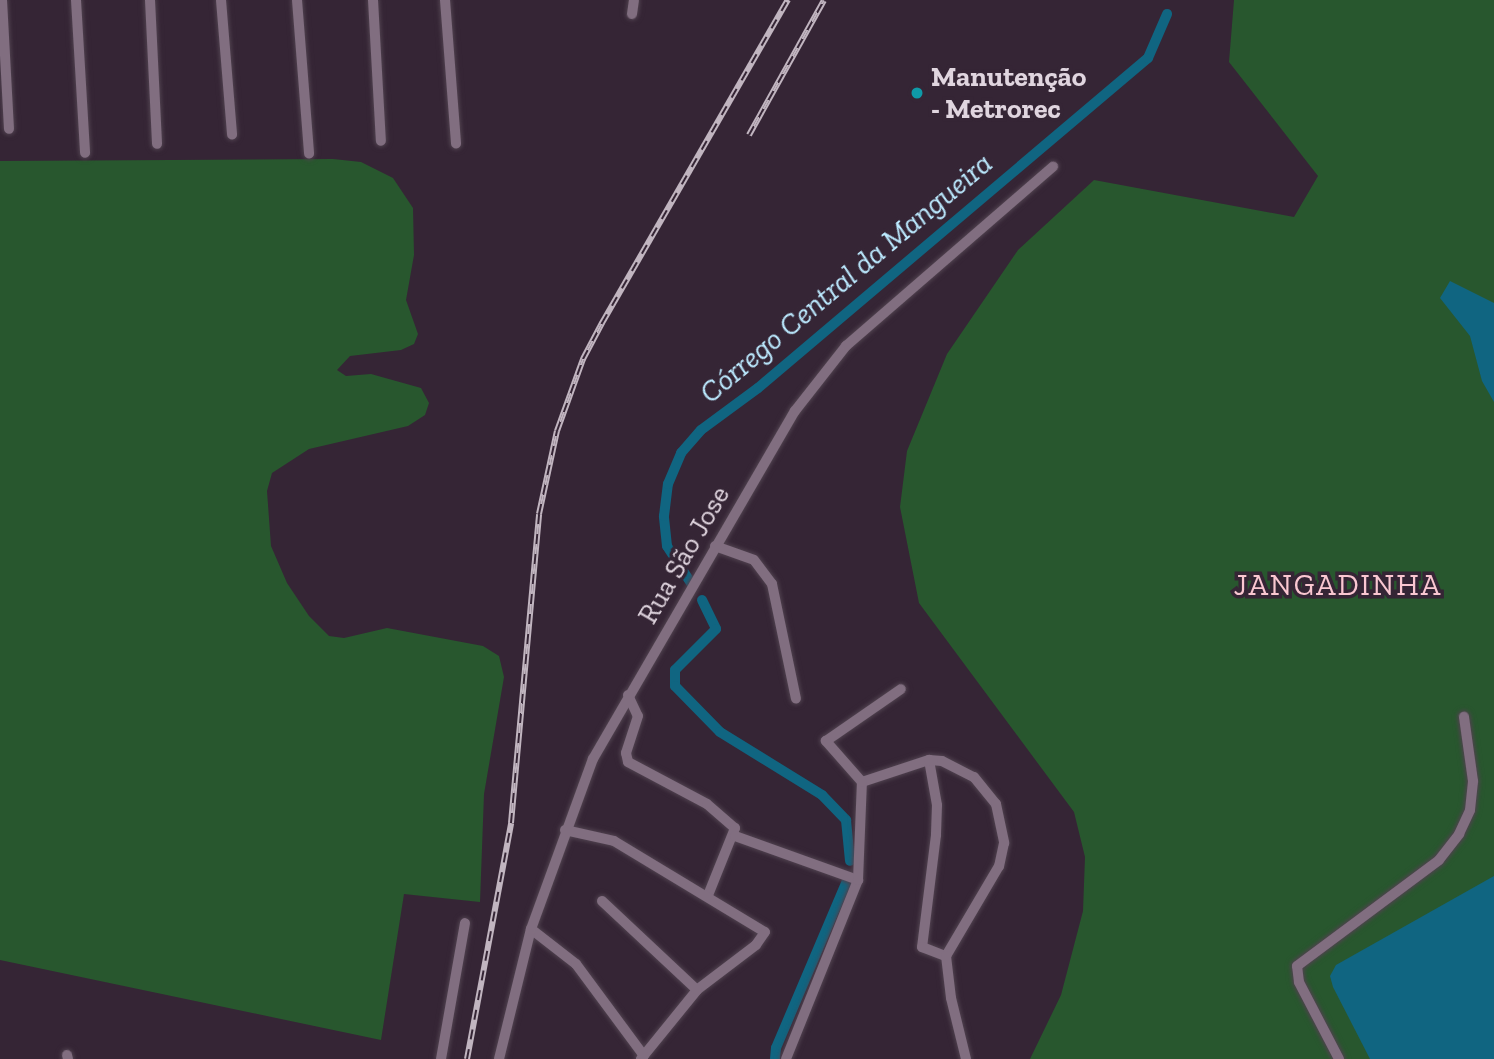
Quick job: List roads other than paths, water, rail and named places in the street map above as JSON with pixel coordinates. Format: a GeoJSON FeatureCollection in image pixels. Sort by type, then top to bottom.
{"type":"FeatureCollection","features":[{"type":"Feature","properties":{"kind":"street"},"geometry":{"type":"LineString","coordinates":[[2,0],[9,129]]}},
{"type":"Feature","properties":{"kind":"street"},"geometry":{"type":"LineString","coordinates":[[76,0],[85,153]]}},
{"type":"Feature","properties":{"kind":"street"},"geometry":{"type":"LineString","coordinates":[[150,0],[157,144]]}},
{"type":"Feature","properties":{"kind":"street"},"geometry":{"type":"LineString","coordinates":[[221,0],[232,135]]}},
{"type":"Feature","properties":{"kind":"street"},"geometry":{"type":"LineString","coordinates":[[297,0],[309,154]]}},
{"type":"Feature","properties":{"kind":"street"},"geometry":{"type":"LineString","coordinates":[[373,0],[380,141]]}},
{"type":"Feature","properties":{"kind":"street"},"geometry":{"type":"LineString","coordinates":[[445,0],[456,144]]}},
{"type":"Feature","properties":{"kind":"street"},"geometry":{"type":"LineString","coordinates":[[632,14],[634,0]]}},
{"type":"Feature","properties":{"kind":"street","name":"Rua São Jose"},"geometry":{"type":"LineString","coordinates":[[499,1059],[531,929],[593,759],[715,546],[825,368],[876,318],[1053,167]]}},
{"type":"Feature","properties":{"kind":"street"},"geometry":{"type":"LineString","coordinates":[[715,546],[754,560],[772,584],[796,699]]}},
{"type":"Feature","properties":{"kind":"street"},"geometry":{"type":"LineString","coordinates":[[786,1059],[858,880],[862,782],[826,741],[901,689]]}},
{"type":"Feature","properties":{"kind":"street"},"geometry":{"type":"LineString","coordinates":[[628,695],[638,716],[626,753],[628,762],[733,822],[735,836],[708,895]]}},
{"type":"Feature","properties":{"kind":"street"},"geometry":{"type":"LineString","coordinates":[[1339,1059],[1299,982],[1297,966],[1439,860],[1458,834],[1470,810],[1473,781],[1464,717]]}},
{"type":"Feature","properties":{"kind":"street"},"geometry":{"type":"LineString","coordinates":[[862,782],[929,760],[963,769],[988,792],[1002,821],[1004,843],[990,884],[946,956],[951,999],[966,1059]]}},
{"type":"Feature","properties":{"kind":"street"},"geometry":{"type":"LineString","coordinates":[[929,760],[936,825],[922,947],[946,956]]}},
{"type":"Feature","properties":{"kind":"street"},"geometry":{"type":"LineString","coordinates":[[531,929],[576,964],[643,1057],[696,990],[756,945],[765,933],[708,895],[614,841],[565,830]]}},
{"type":"Feature","properties":{"kind":"street"},"geometry":{"type":"LineString","coordinates":[[735,836],[858,880]]}},
{"type":"Feature","properties":{"kind":"street"},"geometry":{"type":"LineString","coordinates":[[602,901],[696,990]]}},
{"type":"Feature","properties":{"kind":"street"},"geometry":{"type":"LineString","coordinates":[[441,1059],[465,923]]}},
{"type":"Feature","properties":{"kind":"water"},"geometry":{"type":"Polygon","coordinates":[[[1450,281],[1494,303],[1494,402],[1482,381],[1470,336],[1440,298],[1450,281]]]}},
{"type":"Feature","properties":{"kind":"water"},"geometry":{"type":"Polygon","coordinates":[[[1494,876],[1494,1059],[1370,1059],[1333,987],[1330,976],[1336,965],[1494,876]]]}},
{"type":"Feature","properties":{"kind":"waterway","name":"Córrego Central da Mangueira"},"geometry":{"type":"LineString","coordinates":[[691,583],[667,546],[664,516],[668,484],[681,453],[701,430],[758,388],[1148,58],[1167,14]]}},
{"type":"Feature","properties":{"kind":"waterway","name":"Córrego Central da Mangueira"},"geometry":{"type":"LineString","coordinates":[[702,600],[716,629],[675,670],[675,686],[720,732],[822,795],[846,820],[850,861]]}},
{"type":"Feature","properties":{"kind":"waterway","name":"Córrego Central da Mangueira"},"geometry":{"type":"LineString","coordinates":[[775,1059],[776,1048],[848,878]]}},
{"type":"Feature","properties":{"kind":"railway"},"geometry":{"type":"LineString","coordinates":[[467,1059],[511,823],[539,514],[557,431],[583,359],[602,323],[788,0]]}},
{"type":"Feature","properties":{"kind":"railway"},"geometry":{"type":"LineString","coordinates":[[749,135],[824,0]]}},
{"type":"Feature","properties":{"kind":"place","name":"Manutenção - Metrorec"},"geometry":{"type":"Point","coordinates":[917,93]}},
{"type":"Feature","properties":{"kind":"district","name":"JANGADINHA"},"geometry":{"type":"Point","coordinates":[1338,585]}}]}
